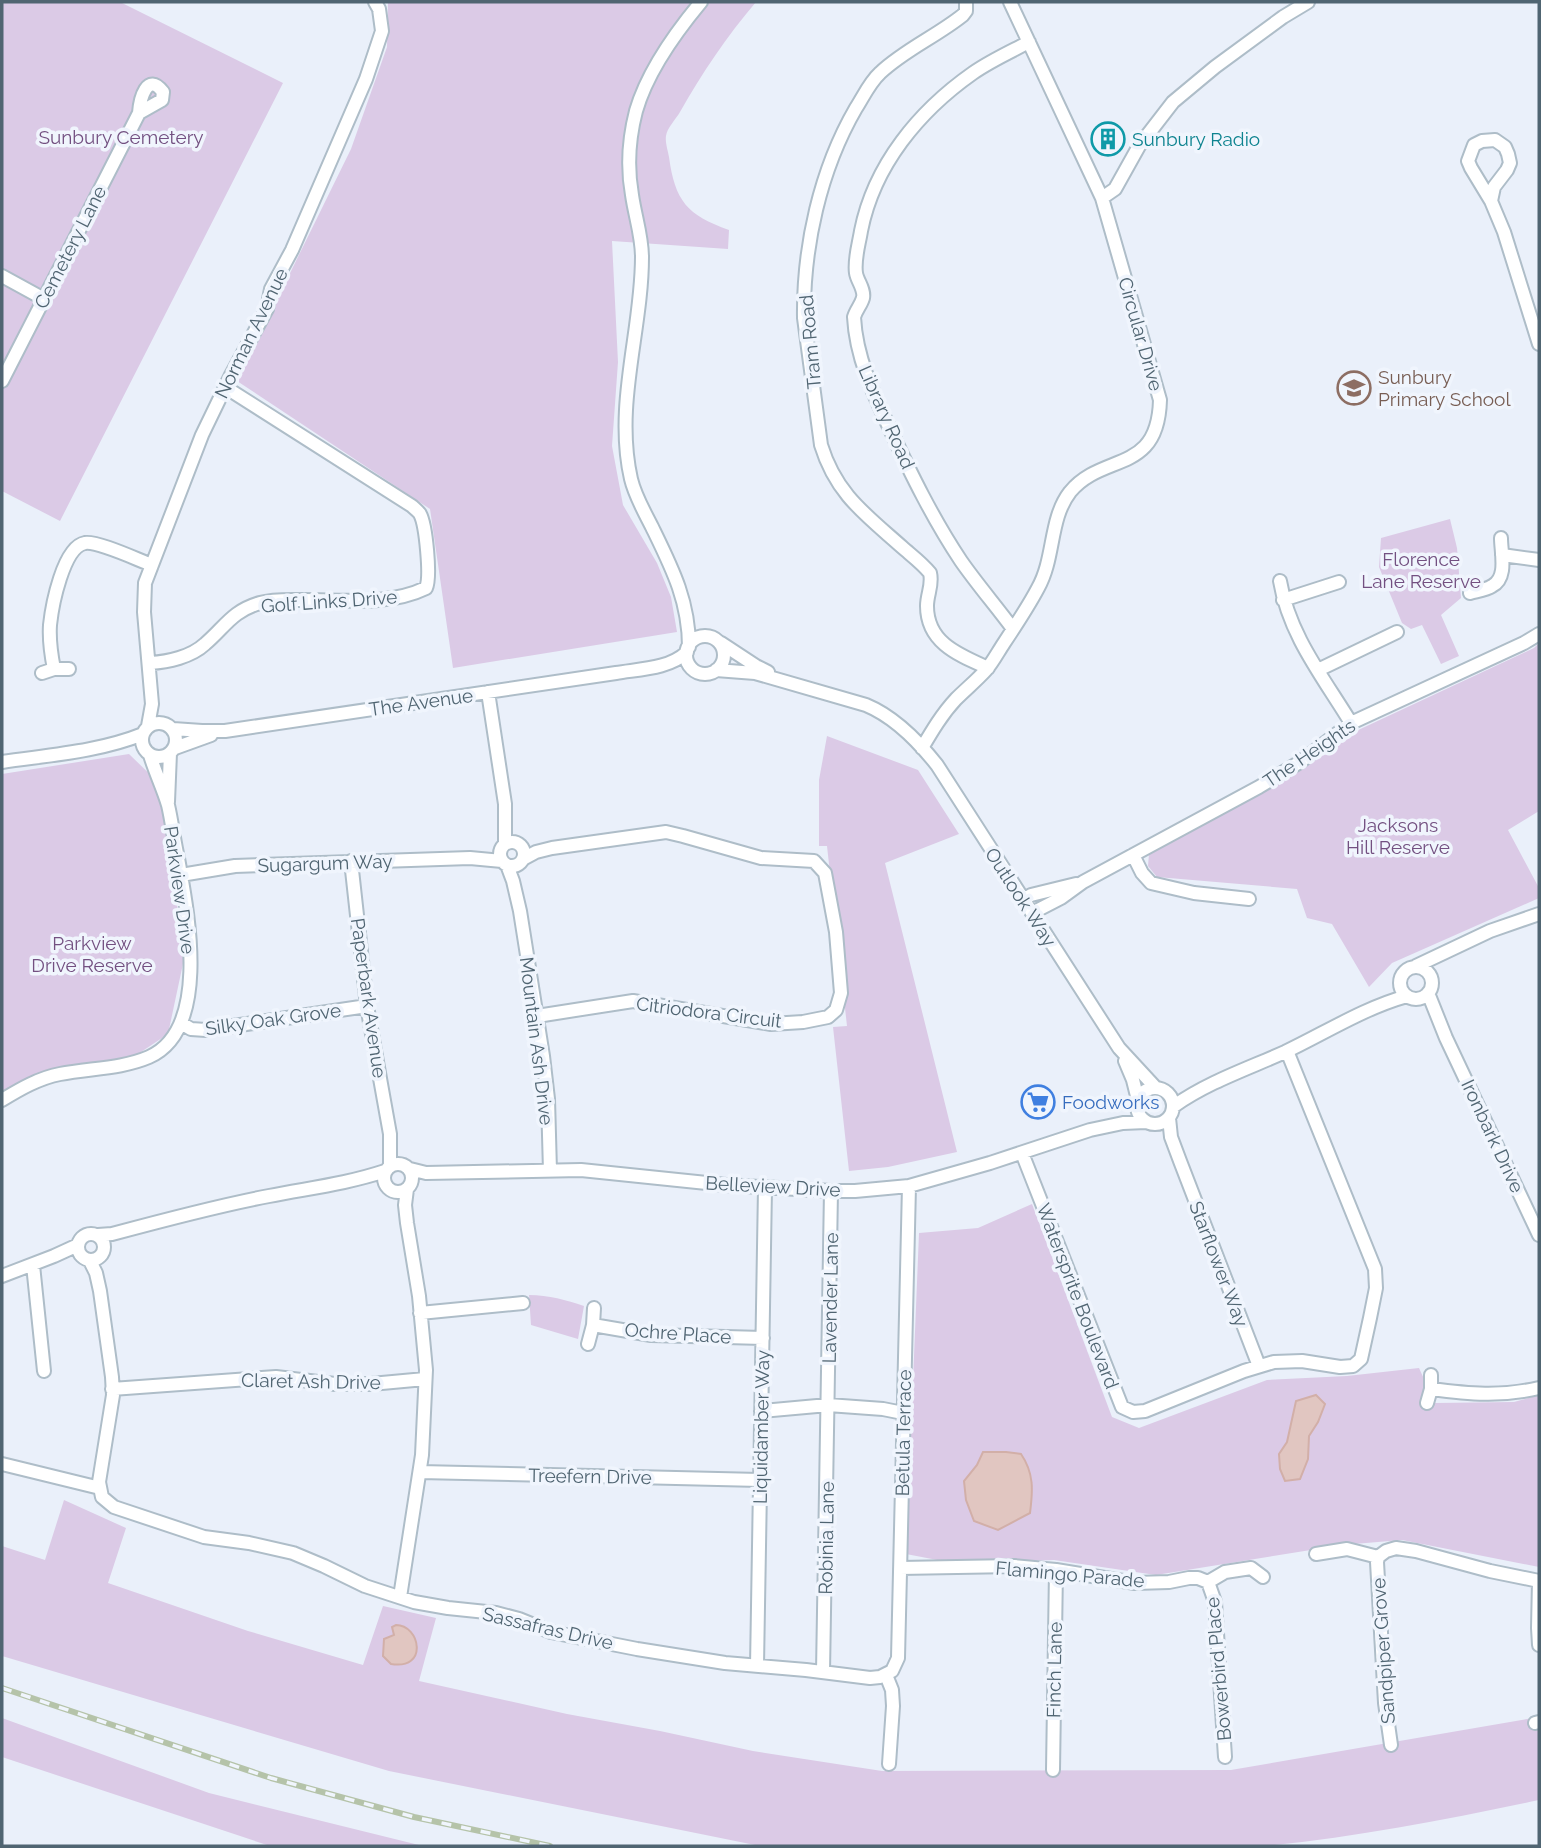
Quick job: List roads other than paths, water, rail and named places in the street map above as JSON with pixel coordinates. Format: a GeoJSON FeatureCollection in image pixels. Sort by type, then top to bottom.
{"type":"FeatureCollection","features":[{"type":"Feature","properties":{"kind":"street","name":"Norman Avenue"},"geometry":{"type":"LineString","coordinates":[[145,730],[152,704],[144,612],[145,583],[202,435],[267,309],[271,289],[292,250],[366,79],[382,31],[379,9],[375,2]]}},
{"type":"Feature","properties":{"kind":"street"},"geometry":{"type":"LineString","coordinates":[[688,650],[692,642],[702,637],[714,639],[719,642],[724,654],[721,666],[706,674],[695,671],[688,662],[688,650],[689,629],[681,590],[638,499],[627,460],[627,393],[642,256],[629,156],[636,110],[646,87],[666,50],[701,2]]}},
{"type":"Feature","properties":{"kind":"street","name":"Tram Road"},"geometry":{"type":"LineString","coordinates":[[966,2],[963,15],[880,73],[844,130],[832,157],[812,232],[804,318],[821,445],[835,479],[857,507],[930,573],[927,610],[935,634],[959,655],[988,668]]}},
{"type":"Feature","properties":{"kind":"street","name":"Circular Drive"},"geometry":{"type":"LineString","coordinates":[[922,748],[945,711],[988,668],[1013,629],[1043,577],[1060,509],[1068,495],[1083,480],[1130,459],[1143,449],[1153,433],[1160,413],[1160,400],[1102,198],[1010,2]]}},
{"type":"Feature","properties":{"kind":"street"},"geometry":{"type":"LineString","coordinates":[[1102,198],[1115,189],[1143,140],[1173,102],[1215,67],[1307,2]]}},
{"type":"Feature","properties":{"kind":"street","name":"Library Road"},"geometry":{"type":"LineString","coordinates":[[1013,629],[963,564],[924,499],[867,379],[854,317],[863,299],[856,276],[862,226],[875,186],[893,151],[938,102],[964,80],[1029,42]]}},
{"type":"Feature","properties":{"kind":"street","name":"Cemetery Lane"},"geometry":{"type":"LineString","coordinates":[[2,381],[139,113]]}},
{"type":"Feature","properties":{"kind":"street"},"geometry":{"type":"LineString","coordinates":[[1491,201],[1494,187],[1510,163],[1505,147],[1500,142],[1488,139],[1474,145],[1468,161],[1491,201],[1516,266],[1539,344]]}},
{"type":"Feature","properties":{"kind":"street"},"geometry":{"type":"LineString","coordinates":[[2,276],[44,299]]}},
{"type":"Feature","properties":{"kind":"street","name":"Golf Links Drive"},"geometry":{"type":"LineString","coordinates":[[150,667],[195,651],[233,616],[261,603],[370,600],[417,593],[426,588],[429,582],[420,513],[225,387]]}},
{"type":"Feature","properties":{"kind":"street"},"geometry":{"type":"LineString","coordinates":[[1470,593],[1498,582],[1502,573],[1501,538]]}},
{"type":"Feature","properties":{"kind":"street"},"geometry":{"type":"LineString","coordinates":[[69,669],[48,671],[51,652],[50,624],[68,557],[75,547],[86,542],[152,565]]}},
{"type":"Feature","properties":{"kind":"street"},"geometry":{"type":"LineString","coordinates":[[1502,555],[1539,560]]}},
{"type":"Feature","properties":{"kind":"street"},"geometry":{"type":"LineString","coordinates":[[1280,581],[1283,600],[1298,637],[1351,723]]}},
{"type":"Feature","properties":{"kind":"street"},"geometry":{"type":"LineString","coordinates":[[1283,600],[1339,582]]}},
{"type":"Feature","properties":{"kind":"street"},"geometry":{"type":"LineString","coordinates":[[1318,670],[1397,632]]}},
{"type":"Feature","properties":{"kind":"street","name":"The Heights"},"geometry":{"type":"LineString","coordinates":[[1032,913],[1061,898],[1083,882],[1281,774],[1351,723],[1539,634]]}},
{"type":"Feature","properties":{"kind":"street","name":"Outlook Way"},"geometry":{"type":"LineString","coordinates":[[719,642],[755,666],[793,684]]}},
{"type":"Feature","properties":{"kind":"street","name":"The Avenue"},"geometry":{"type":"LineString","coordinates":[[169,726],[202,732],[225,731],[665,665],[680,659],[688,650]]}},
{"type":"Feature","properties":{"kind":"street","name":"Norman Avenue"},"geometry":{"type":"LineString","coordinates":[[150,667],[159,704],[169,726]]}},
{"type":"Feature","properties":{"kind":"street","name":"The Avenue"},"geometry":{"type":"LineString","coordinates":[[616,673],[683,669],[695,671]]}},
{"type":"Feature","properties":{"kind":"street","name":"Outlook Way"},"geometry":{"type":"LineString","coordinates":[[716,670],[755,673],[850,701],[922,748],[937,765],[1119,1048],[1133,1080],[1138,1101]]}},
{"type":"Feature","properties":{"kind":"street","name":"Mountain Ash Drive"},"geometry":{"type":"LineString","coordinates":[[488,692],[512,854],[513,881],[537,1016],[548,1099],[550,1171]]}},
{"type":"Feature","properties":{"kind":"street"},"geometry":{"type":"LineString","coordinates":[[2,762],[121,743],[154,723],[169,726],[177,741],[172,751],[161,757],[120,749],[92,749]]}},
{"type":"Feature","properties":{"kind":"street"},"geometry":{"type":"LineString","coordinates":[[145,730],[142,743],[148,753]]}},
{"type":"Feature","properties":{"kind":"street","name":"The Avenue"},"geometry":{"type":"LineString","coordinates":[[172,751],[225,731]]}},
{"type":"Feature","properties":{"kind":"street","name":"Parkview Drive"},"geometry":{"type":"LineString","coordinates":[[168,805],[172,751]]}},
{"type":"Feature","properties":{"kind":"street","name":"Parkview Drive"},"geometry":{"type":"LineString","coordinates":[[2,1100],[30,1084],[58,1074],[129,1064],[153,1055],[169,1042],[181,1023],[189,995],[191,959],[181,875],[168,805],[148,753]]}},
{"type":"Feature","properties":{"kind":"street","name":"Citriodora Circuit"},"geometry":{"type":"LineString","coordinates":[[512,854],[666,832],[761,858],[814,861],[825,873],[836,932],[841,993],[836,1010],[828,1017],[771,1024],[633,1001],[537,1016]]}},
{"type":"Feature","properties":{"kind":"street","name":"Sugargum Way"},"geometry":{"type":"LineString","coordinates":[[181,875],[235,866],[470,858],[512,854]]}},
{"type":"Feature","properties":{"kind":"street"},"geometry":{"type":"LineString","coordinates":[[1133,855],[1150,883],[1194,893],[1249,899]]}},
{"type":"Feature","properties":{"kind":"street","name":"Paperbark Avenue"},"geometry":{"type":"LineString","coordinates":[[351,861],[366,1006],[397,1168]]}},
{"type":"Feature","properties":{"kind":"street","name":"The Heights"},"geometry":{"type":"LineString","coordinates":[[1023,900],[1031,895],[1083,882]]}},
{"type":"Feature","properties":{"kind":"street"},"geometry":{"type":"LineString","coordinates":[[1452,948],[1422,998],[1410,997],[1401,988],[1401,978],[1406,970],[1416,966],[1452,948],[1490,931],[1539,914]]}},
{"type":"Feature","properties":{"kind":"street"},"geometry":{"type":"LineString","coordinates":[[1416,966],[1431,975],[1430,986]]}},
{"type":"Feature","properties":{"kind":"street","name":"Belleview Drive"},"geometry":{"type":"LineString","coordinates":[[1369,1010],[1392,993],[1401,978]]}},
{"type":"Feature","properties":{"kind":"street","name":"Ironbark Drive"},"geometry":{"type":"LineString","coordinates":[[1430,986],[1446,1038]]}},
{"type":"Feature","properties":{"kind":"street","name":"Ironbark Drive"},"geometry":{"type":"LineString","coordinates":[[1410,997],[1431,1014],[1446,1038],[1539,1235]]}},
{"type":"Feature","properties":{"kind":"street","name":"Belleview Drive"},"geometry":{"type":"LineString","coordinates":[[1160,1089],[1185,1089],[1211,1083],[1287,1051],[1369,1010],[1410,997]]}},
{"type":"Feature","properties":{"kind":"street","name":"Silky Oak Grove"},"geometry":{"type":"LineString","coordinates":[[181,1023],[191,1029],[206,1030],[366,1006]]}},
{"type":"Feature","properties":{"kind":"street","name":"Outlook Way"},"geometry":{"type":"LineString","coordinates":[[1119,1048],[1160,1089]]}},
{"type":"Feature","properties":{"kind":"street","name":"Watersprite Boulevard"},"geometry":{"type":"LineString","coordinates":[[1022,1153],[1122,1407],[1133,1412],[1145,1411],[1274,1362],[1302,1361],[1340,1367],[1353,1366],[1360,1359],[1376,1288],[1375,1269],[1287,1051]]}},
{"type":"Feature","properties":{"kind":"street","name":"Belleview Drive"},"geometry":{"type":"LineString","coordinates":[[137,1227],[91,1253],[82,1237],[87,1234],[112,1234],[137,1227],[268,1196],[344,1184],[397,1168],[426,1173],[581,1170],[765,1188],[831,1191],[909,1186],[1090,1130],[1162,1118],[1211,1083]]}},
{"type":"Feature","properties":{"kind":"street"},"geometry":{"type":"LineString","coordinates":[[1160,1089],[1173,1100],[1162,1118],[1141,1117],[1137,1108],[1138,1101],[1143,1092],[1160,1089]]}},
{"type":"Feature","properties":{"kind":"street","name":"Belleview Drive"},"geometry":{"type":"LineString","coordinates":[[1090,1130],[1121,1115],[1138,1101]]}},
{"type":"Feature","properties":{"kind":"street","name":"Starflower Way"},"geometry":{"type":"LineString","coordinates":[[1162,1118],[1259,1366]]}},
{"type":"Feature","properties":{"kind":"street"},"geometry":{"type":"LineString","coordinates":[[399,1187],[412,1178],[397,1168],[384,1175],[399,1187],[405,1205],[420,1313],[425,1379],[422,1455],[400,1597]]}},
{"type":"Feature","properties":{"kind":"street","name":"Belleview Drive"},"geometry":{"type":"LineString","coordinates":[[344,1184],[399,1187],[448,1172]]}},
{"type":"Feature","properties":{"kind":"street","name":"Betula Terrace"},"geometry":{"type":"LineString","coordinates":[[886,1675],[892,1671],[898,1658],[909,1186]]}},
{"type":"Feature","properties":{"kind":"street","name":"Liquidamber Way"},"geometry":{"type":"LineString","coordinates":[[757,1666],[765,1188]]}},
{"type":"Feature","properties":{"kind":"street","name":"Lavender Lane"},"geometry":{"type":"LineString","coordinates":[[828,1405],[831,1191]]}},
{"type":"Feature","properties":{"kind":"street"},"geometry":{"type":"LineString","coordinates":[[2,1276],[54,1256],[91,1253],[105,1245],[98,1235]]}},
{"type":"Feature","properties":{"kind":"street"},"geometry":{"type":"LineString","coordinates":[[91,1253],[100,1291],[113,1389],[99,1482],[101,1492]]}},
{"type":"Feature","properties":{"kind":"street"},"geometry":{"type":"LineString","coordinates":[[33,1265],[44,1371]]}},
{"type":"Feature","properties":{"kind":"street"},"geometry":{"type":"LineString","coordinates":[[420,1313],[523,1303]]}},
{"type":"Feature","properties":{"kind":"street"},"geometry":{"type":"LineString","coordinates":[[588,1344],[594,1308]]}},
{"type":"Feature","properties":{"kind":"street","name":"Ochre Place"},"geometry":{"type":"LineString","coordinates":[[593,1325],[650,1335],[762,1338]]}},
{"type":"Feature","properties":{"kind":"street"},"geometry":{"type":"LineString","coordinates":[[1427,1403],[1431,1375]]}},
{"type":"Feature","properties":{"kind":"street","name":"Claret Ash Drive"},"geometry":{"type":"LineString","coordinates":[[113,1389],[276,1377],[335,1384],[425,1379]]}},
{"type":"Feature","properties":{"kind":"street"},"geometry":{"type":"LineString","coordinates":[[1431,1389],[1493,1395],[1539,1388]]}},
{"type":"Feature","properties":{"kind":"street"},"geometry":{"type":"LineString","coordinates":[[761,1411],[828,1405],[903,1413]]}},
{"type":"Feature","properties":{"kind":"street","name":"Robinia Lane"},"geometry":{"type":"LineString","coordinates":[[823,1672],[828,1405]]}},
{"type":"Feature","properties":{"kind":"street","name":"Sassafras Drive"},"geometry":{"type":"LineString","coordinates":[[2,1464],[101,1492],[114,1507],[204,1537],[293,1553],[365,1586],[400,1597],[447,1608],[496,1613],[551,1632],[725,1663],[870,1678],[886,1675]]}},
{"type":"Feature","properties":{"kind":"street","name":"Treefern Drive"},"geometry":{"type":"LineString","coordinates":[[420,1472],[760,1480]]}},
{"type":"Feature","properties":{"kind":"street"},"geometry":{"type":"LineString","coordinates":[[1316,1554],[1347,1549],[1378,1558],[1386,1551],[1396,1548],[1539,1581],[1539,1645]]}},
{"type":"Feature","properties":{"kind":"street","name":"Sandpiper Grove"},"geometry":{"type":"LineString","coordinates":[[1378,1558],[1385,1703],[1391,1745]]}},
{"type":"Feature","properties":{"kind":"street","name":"Flamingo Parade"},"geometry":{"type":"LineString","coordinates":[[900,1568],[1014,1566],[1135,1583],[1203,1580],[1225,1572],[1251,1568],[1263,1577]]}},
{"type":"Feature","properties":{"kind":"street","name":"Finch Lane"},"geometry":{"type":"LineString","coordinates":[[1053,1770],[1056,1570]]}},
{"type":"Feature","properties":{"kind":"street","name":"Bowerbird Place"},"geometry":{"type":"LineString","coordinates":[[1203,1580],[1215,1602],[1225,1757]]}},
{"type":"Feature","properties":{"kind":"street"},"geometry":{"type":"LineString","coordinates":[[886,1675],[892,1690],[893,1706],[889,1764]]}},
{"type":"Feature","properties":{"kind":"railway"},"geometry":{"type":"LineString","coordinates":[[2,1688],[271,1778],[414,1817],[550,1846]]}},
{"type":"Feature","properties":{"kind":"place","name":"Sunbury Radio"},"geometry":{"type":"Point","coordinates":[1108,139]}},
{"type":"Feature","properties":{"kind":"place","name":"Sunbury Primary School"},"geometry":{"type":"Point","coordinates":[1354,388]}},
{"type":"Feature","properties":{"kind":"place","name":"Foodworks"},"geometry":{"type":"Point","coordinates":[1038,1102]}},
{"type":"Feature","properties":{"kind":"park label","name":"Sunbury Cemetery"},"geometry":{"type":"Point","coordinates":[121,137]}},
{"type":"Feature","properties":{"kind":"park label","name":"Florence Lane Reserve"},"geometry":{"type":"Point","coordinates":[1421,570]}},
{"type":"Feature","properties":{"kind":"park label","name":"Jacksons Hill Reserve"},"geometry":{"type":"Point","coordinates":[1398,836]}},
{"type":"Feature","properties":{"kind":"park label","name":"Parkview Drive Reserve"},"geometry":{"type":"Point","coordinates":[92,954]}}]}
